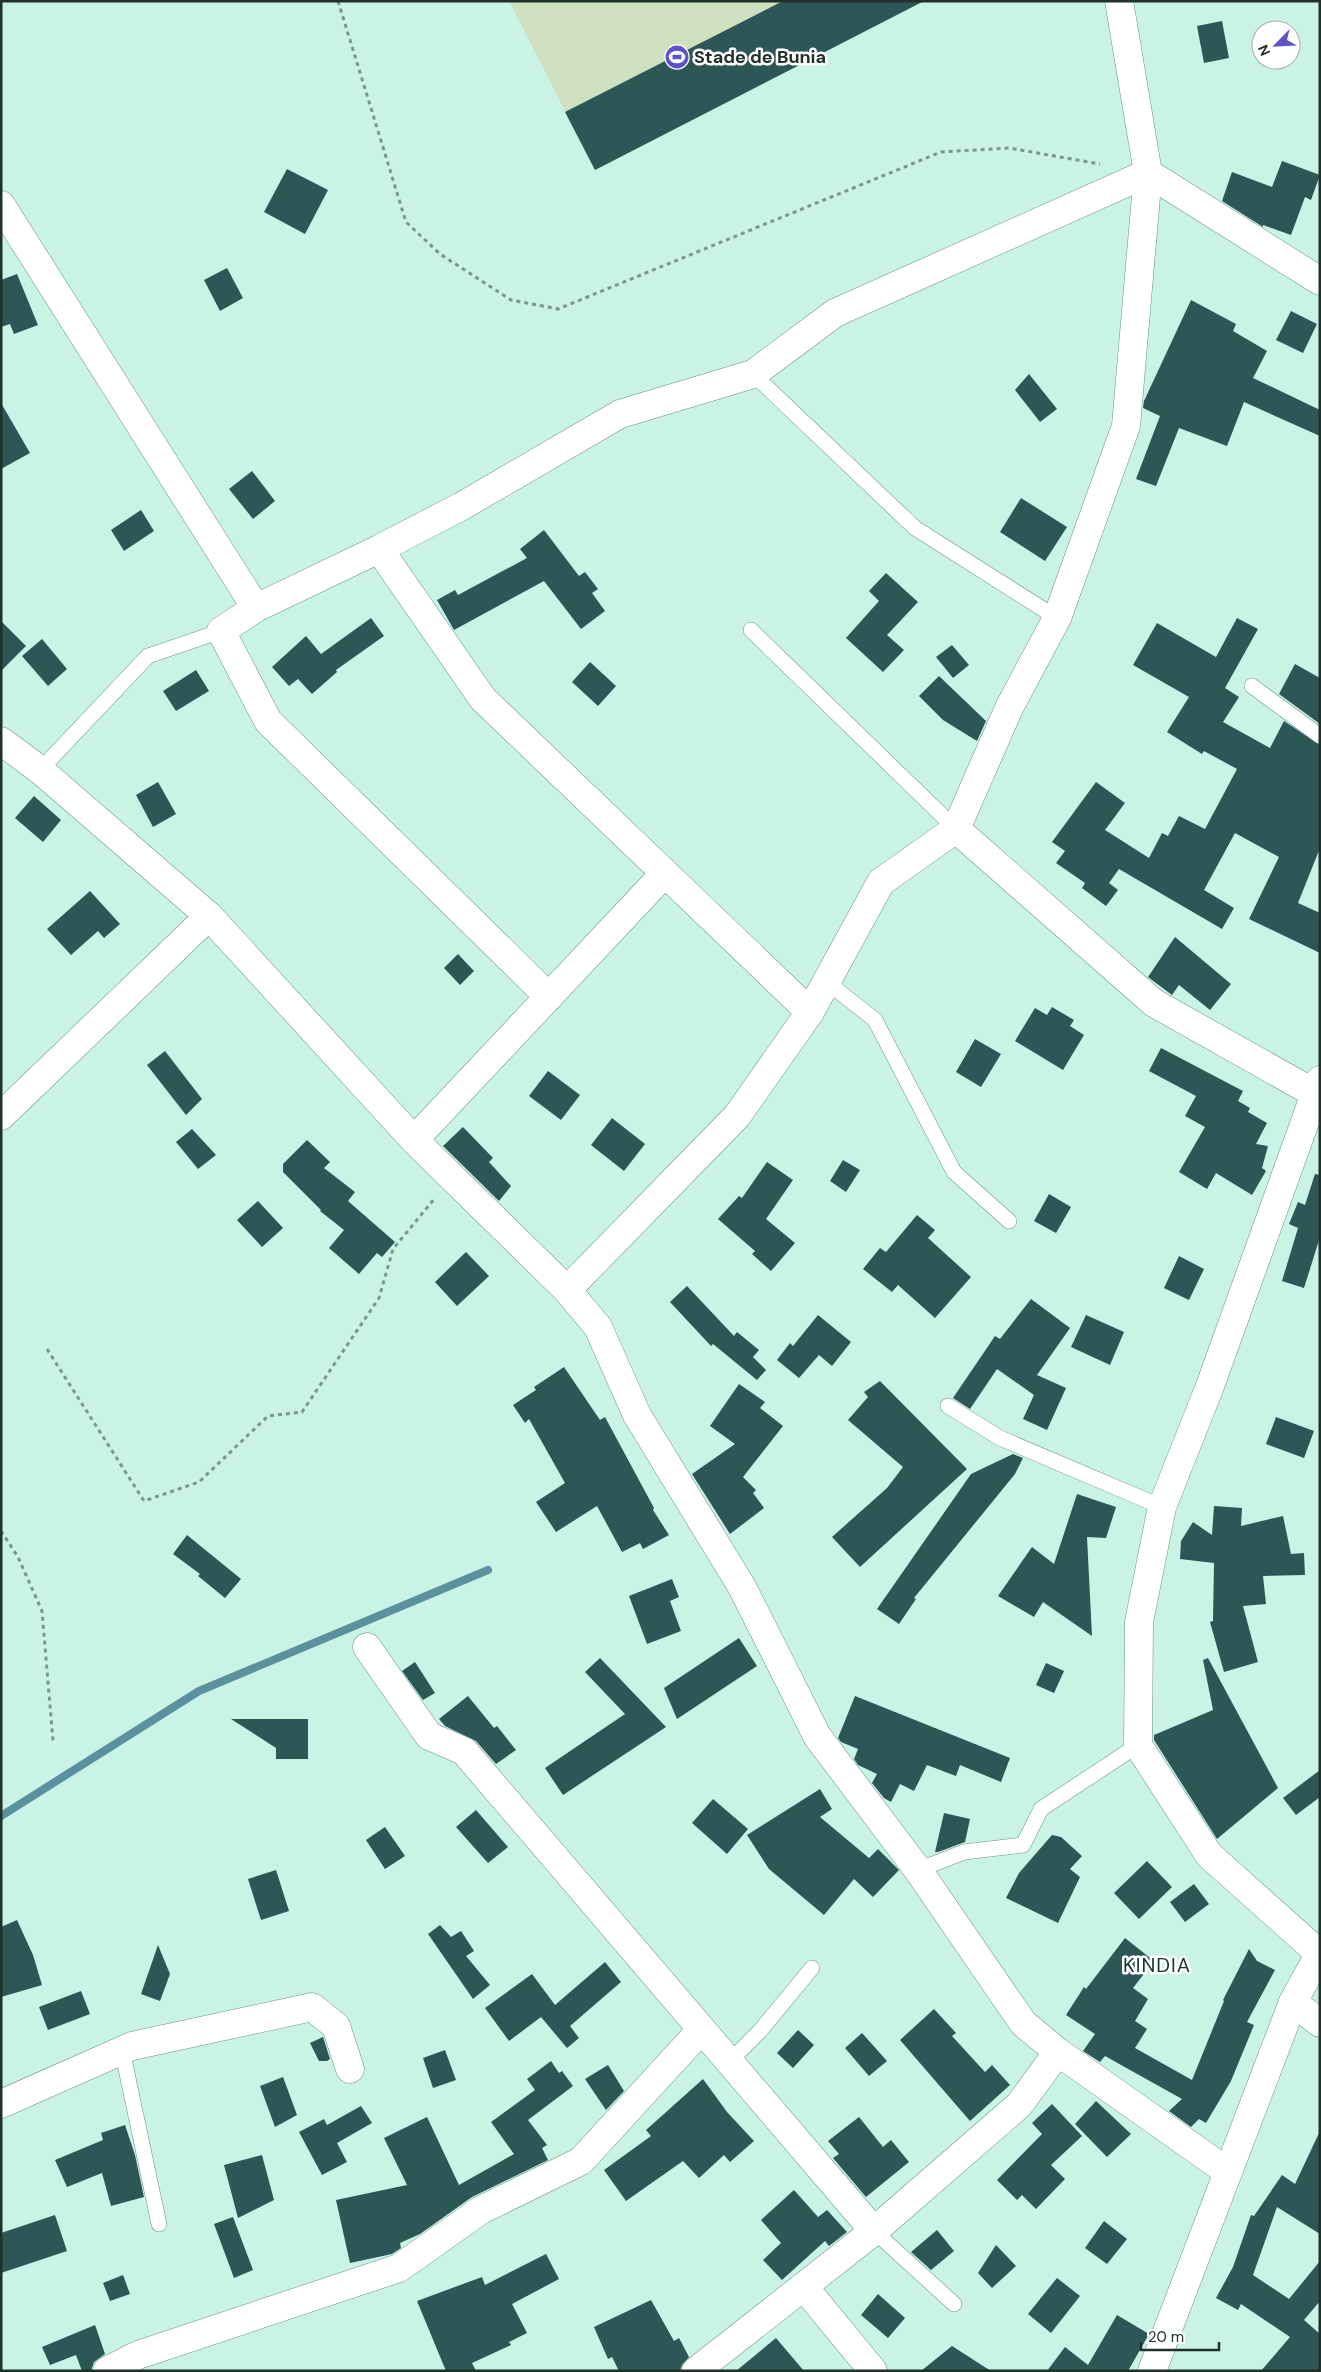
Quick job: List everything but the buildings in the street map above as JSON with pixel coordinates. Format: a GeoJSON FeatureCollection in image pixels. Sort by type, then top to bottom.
{"type":"FeatureCollection","features":[{"type":"Feature","properties":{"kind":"street"},"geometry":{"type":"LineString","coordinates":[[566,1290],[737,1116],[810,1012],[881,882],[956,829],[1009,708],[1057,618],[1126,426],[1148,172],[1119,1]]}},
{"type":"Feature","properties":{"kind":"street"},"geometry":{"type":"LineString","coordinates":[[1148,172],[1320,281]]}},
{"type":"Feature","properties":{"kind":"street"},"geometry":{"type":"LineString","coordinates":[[549,997],[268,721],[221,631],[256,608],[379,550],[462,506],[620,414],[753,374],[835,313],[1148,172]]}},
{"type":"Feature","properties":{"kind":"street"},"geometry":{"type":"LineString","coordinates":[[5,221],[256,608]]}},
{"type":"Feature","properties":{"kind":"street"},"geometry":{"type":"LineString","coordinates":[[379,550],[483,699],[810,1012]]}},
{"type":"Feature","properties":{"kind":"street"},"geometry":{"type":"LineString","coordinates":[[1,741],[40,770],[209,916],[414,1140],[566,1290],[598,1326],[637,1415],[742,1587],[817,1736],[918,1870],[1023,2023],[1058,2052],[1228,2172]]}},
{"type":"Feature","properties":{"kind":"street"},"geometry":{"type":"LineString","coordinates":[[956,829],[1154,1003],[1317,1086],[1210,1386],[1162,1507],[1139,1622],[1138,1745],[1209,1855],[1320,1954],[1311,2014],[1228,2172],[1152,2371]]}},
{"type":"Feature","properties":{"kind":"street"},"geometry":{"type":"LineString","coordinates":[[414,1140],[665,873]]}},
{"type":"Feature","properties":{"kind":"street"},"geometry":{"type":"LineString","coordinates":[[1,1116],[209,916]]}},
{"type":"Feature","properties":{"kind":"street"},"geometry":{"type":"LineString","coordinates":[[367,1647],[429,1736],[464,1751],[874,2231]]}},
{"type":"Feature","properties":{"kind":"street"},"geometry":{"type":"LineString","coordinates":[[1,2104],[132,2046],[312,2007],[336,2026],[350,2069]]}},
{"type":"Feature","properties":{"kind":"street"},"geometry":{"type":"LineString","coordinates":[[107,2371],[138,2355],[399,2268],[482,2210],[581,2161],[701,2030]]}},
{"type":"Feature","properties":{"kind":"street"},"geometry":{"type":"LineString","coordinates":[[712,2366],[804,2287],[874,2231],[1019,2105],[1058,2052]]}},
{"type":"Feature","properties":{"kind":"street"},"geometry":{"type":"LineString","coordinates":[[804,2287],[873,2371]]}},
{"type":"Feature","properties":{"kind":"lane"},"geometry":{"type":"LineString","coordinates":[[753,374],[915,528],[1057,618]]}},
{"type":"Feature","properties":{"kind":"lane"},"geometry":{"type":"LineString","coordinates":[[751,630],[956,829]]}},
{"type":"Feature","properties":{"kind":"lane"},"geometry":{"type":"LineString","coordinates":[[40,770],[148,656],[221,631]]}},
{"type":"Feature","properties":{"kind":"lane"},"geometry":{"type":"LineString","coordinates":[[1252,686],[1320,736]]}},
{"type":"Feature","properties":{"kind":"lane"},"geometry":{"type":"LineString","coordinates":[[826,982],[875,1020],[954,1172],[1009,1220]]}},
{"type":"Feature","properties":{"kind":"lane"},"geometry":{"type":"LineString","coordinates":[[948,1406],[1000,1438],[1162,1507]]}},
{"type":"Feature","properties":{"kind":"lane"},"geometry":{"type":"LineString","coordinates":[[918,1870],[964,1852],[1023,1845],[1041,1808],[1138,1745]]}},
{"type":"Feature","properties":{"kind":"lane"},"geometry":{"type":"LineString","coordinates":[[729,2062],[760,2031],[812,1968]]}},
{"type":"Feature","properties":{"kind":"lane"},"geometry":{"type":"LineString","coordinates":[[122,2050],[159,2224]]}},
{"type":"Feature","properties":{"kind":"lane"},"geometry":{"type":"LineString","coordinates":[[874,2231],[954,2304]]}},
{"type":"Feature","properties":{"kind":"path"},"geometry":{"type":"LineString","coordinates":[[338,1],[406,222],[440,254],[511,300],[558,308],[941,152],[1010,148],[1102,164]]}},
{"type":"Feature","properties":{"kind":"path"},"geometry":{"type":"LineString","coordinates":[[48,1349],[144,1501],[199,1482],[268,1416],[302,1412],[379,1298],[393,1249],[452,1177]]}},
{"type":"Feature","properties":{"kind":"path"},"geometry":{"type":"LineString","coordinates":[[1,1531],[18,1557],[42,1612],[53,1740]]}},
{"type":"Feature","properties":{"kind":"green space","name":"Stade de Bunia"},"geometry":{"type":"Polygon","coordinates":[[[509,1],[924,1],[595,170],[509,1]]]}},
{"type":"Feature","properties":{"kind":"waterway"},"geometry":{"type":"LineString","coordinates":[[1,1816],[199,1691],[488,1570]]}},
{"type":"Feature","properties":{"kind":"place","name":"Stade de Bunia"},"geometry":{"type":"Point","coordinates":[677,57]}},
{"type":"Feature","properties":{"kind":"district","name":"KINDIA"},"geometry":{"type":"Point","coordinates":[1157,1965]}}]}
